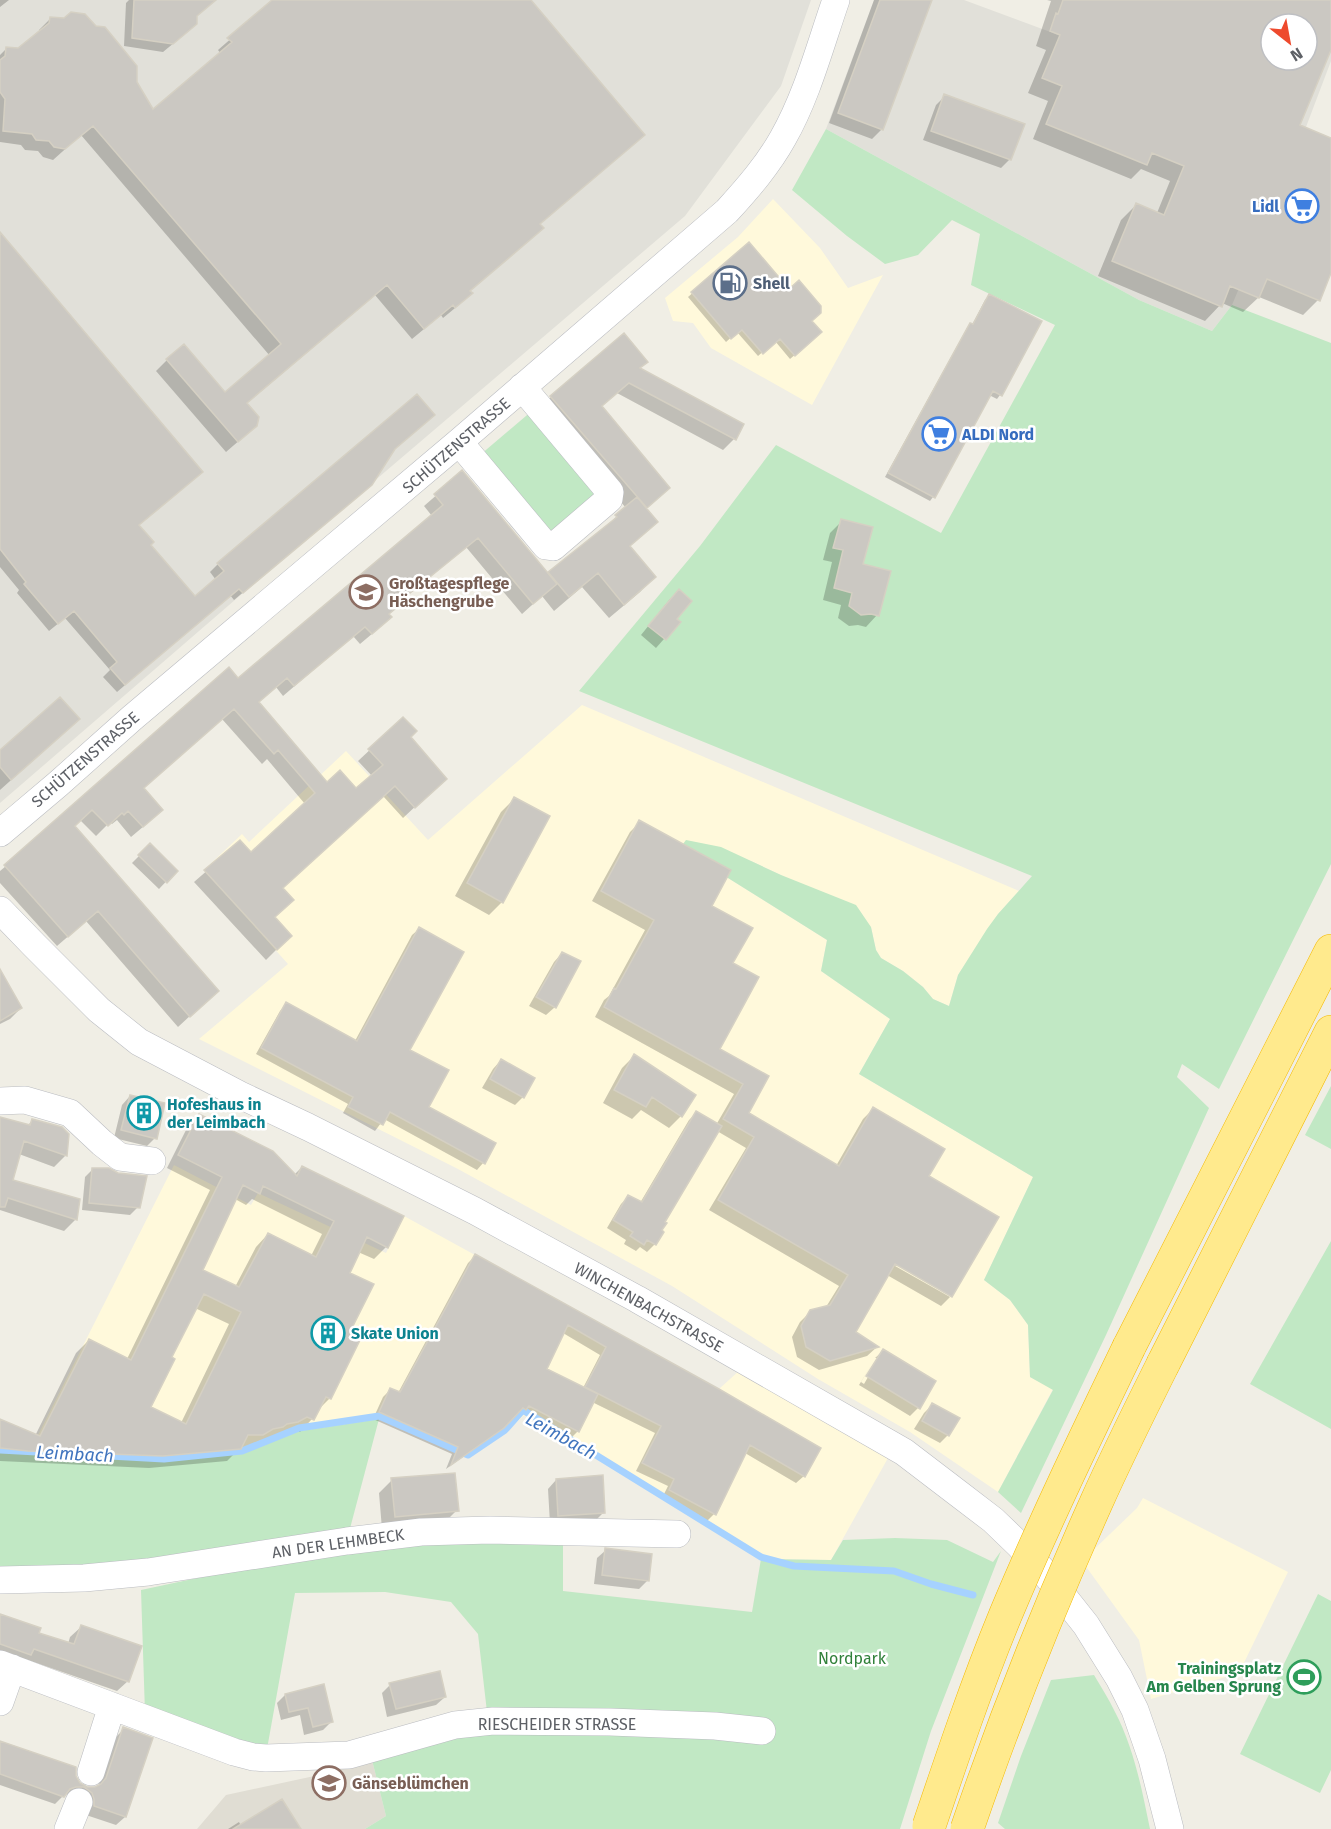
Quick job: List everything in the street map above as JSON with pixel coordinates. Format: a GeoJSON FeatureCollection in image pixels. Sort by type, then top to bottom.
{"type":"FeatureCollection","features":[{"type":"Feature","properties":{"kind":"highway"},"geometry":{"type":"LineString","coordinates":[[929,1827],[964,1723],[1005,1617],[1069,1471],[1129,1347],[1331,951]]}},
{"type":"Feature","properties":{"kind":"highway"},"geometry":{"type":"LineString","coordinates":[[967,1829],[998,1739],[1036,1641],[1096,1502],[1331,1032]]}},
{"type":"Feature","properties":{"kind":"street","name":"SCHÜTZENSTRASSE"},"geometry":{"type":"LineString","coordinates":[[0,832],[728,211],[759,176],[784,137],[801,100],[836,0]]}},
{"type":"Feature","properties":{"kind":"street"},"geometry":{"type":"LineString","coordinates":[[459,442],[546,546],[553,547],[609,499],[610,492],[522,387]]}},
{"type":"Feature","properties":{"kind":"street","name":"WINCHENBACHSTRASSE"},"geometry":{"type":"LineString","coordinates":[[0,910],[99,1010],[139,1042],[240,1095],[476,1211],[637,1299],[904,1452],[959,1494],[1013,1539],[1044,1572],[1086,1625],[1119,1678],[1135,1710],[1152,1759],[1170,1829]]}},
{"type":"Feature","properties":{"kind":"street"},"geometry":{"type":"LineString","coordinates":[[0,1101],[25,1100],[69,1113],[120,1157],[152,1161]]}},
{"type":"Feature","properties":{"kind":"street","name":"AN DER LEHMBECK"},"geometry":{"type":"LineString","coordinates":[[0,1580],[84,1578],[148,1572],[347,1541],[421,1532],[490,1530],[677,1533]]}},
{"type":"Feature","properties":{"kind":"street","name":"RIESCHEIDER STRASSE"},"geometry":{"type":"LineString","coordinates":[[0,1702],[6,1666],[234,1752],[266,1758],[349,1755],[455,1725],[493,1721],[610,1722],[715,1726],[762,1731]]}},
{"type":"Feature","properties":{"kind":"street"},"geometry":{"type":"LineString","coordinates":[[91,1772],[112,1706]]}},
{"type":"Feature","properties":{"kind":"street"},"geometry":{"type":"LineString","coordinates":[[68,1829],[80,1802]]}},
{"type":"Feature","properties":{"kind":"shaded area"},"geometry":{"type":"Polygon","coordinates":[[[0,0],[811,0],[781,86],[685,216],[0,803],[0,0]]]}},
{"type":"Feature","properties":{"kind":"shaded area"},"geometry":{"type":"Polygon","coordinates":[[[874,0],[964,0],[1080,43],[1259,12],[1259,72],[1319,72],[1319,12],[1261,12],[1331,0],[1331,61],[1232,305],[1212,331],[1139,300],[826,129],[874,0]]]}},
{"type":"Feature","properties":{"kind":"shaded area"},"geometry":{"type":"Polygon","coordinates":[[[773,199],[820,248],[848,288],[883,275],[812,405],[711,348],[693,323],[673,321],[665,298],[738,237],[773,199]]]}},
{"type":"Feature","properties":{"kind":"shaded area"},"geometry":{"type":"Polygon","coordinates":[[[582,705],[1019,891],[998,914],[958,975],[949,1006],[933,999],[923,987],[903,971],[881,958],[876,950],[871,927],[781,875],[751,861],[680,848],[827,940],[821,971],[890,1019],[859,1074],[1033,1177],[984,1280],[1010,1300],[1028,1325],[1030,1377],[1053,1389],[998,1492],[910,1432],[818,1379],[672,1286],[458,1169],[199,1039],[288,964],[204,870],[242,834],[249,842],[346,751],[428,840],[582,705]]]}},
{"type":"Feature","properties":{"kind":"shaded area"},"geometry":{"type":"Polygon","coordinates":[[[174,1165],[251,1205],[258,1193],[386,1253],[404,1216],[719,1389],[740,1370],[888,1458],[831,1560],[761,1559],[526,1413],[508,1431],[469,1458],[379,1419],[378,1414],[298,1426],[240,1449],[31,1449],[174,1165]]]}},
{"type":"Feature","properties":{"kind":"shaded area"},"geometry":{"type":"Polygon","coordinates":[[[1143,1498],[1288,1572],[1239,1673],[1151,1699],[1139,1640],[1082,1561],[1137,1508],[1143,1498]]]}},
{"type":"Feature","properties":{"kind":"shaded area","name":"Gänseblümchen"},"geometry":{"type":"Polygon","coordinates":[[[371,1756],[386,1816],[365,1829],[197,1829],[226,1795],[333,1772],[332,1762],[371,1756]]]}},
{"type":"Feature","properties":{"kind":"green space"},"geometry":{"type":"Polygon","coordinates":[[[826,129],[1139,300],[1212,331],[1232,305],[1331,343],[1331,864],[1219,1089],[1182,1064],[1177,1077],[1209,1108],[1106,1335],[1021,1513],[998,1492],[1053,1390],[1030,1377],[1028,1325],[1010,1300],[984,1280],[1033,1177],[859,1074],[890,1019],[821,971],[827,940],[680,848],[686,840],[721,847],[781,875],[856,905],[871,927],[876,950],[881,958],[903,971],[923,987],[933,999],[949,1006],[958,975],[987,929],[1032,876],[579,691],[700,546],[776,445],[941,533],[1055,325],[971,285],[980,234],[952,220],[918,255],[885,264],[792,190],[826,129]]]}},
{"type":"Feature","properties":{"kind":"green space"},"geometry":{"type":"Polygon","coordinates":[[[533,410],[601,491],[556,536],[480,455],[533,410]]]}},
{"type":"Feature","properties":{"kind":"green space"},"geometry":{"type":"Polygon","coordinates":[[[1331,1086],[1331,1149],[1305,1135],[1331,1086]]]}},
{"type":"Feature","properties":{"kind":"green space"},"geometry":{"type":"Polygon","coordinates":[[[1331,1241],[1331,1429],[1250,1384],[1331,1241]]]}},
{"type":"Feature","properties":{"kind":"green space"},"geometry":{"type":"Polygon","coordinates":[[[379,1419],[348,1536],[91,1574],[0,1572],[0,1452],[164,1461],[244,1453],[299,1431],[379,1419]]]}},
{"type":"Feature","properties":{"kind":"green space","name":"Nordpark"},"geometry":{"type":"Polygon","coordinates":[[[481,1538],[563,1545],[563,1591],[752,1612],[761,1559],[831,1560],[843,1540],[895,1538],[947,1540],[993,1562],[1001,1551],[931,1731],[900,1829],[365,1829],[386,1816],[371,1756],[487,1712],[478,1634],[451,1602],[385,1592],[295,1593],[267,1749],[145,1713],[141,1590],[291,1558],[481,1538]]]}},
{"type":"Feature","properties":{"kind":"green space","name":"Trainingsplatz Am Gelben Sprung"},"geometry":{"type":"Polygon","coordinates":[[[1318,1594],[1331,1601],[1331,1770],[1320,1793],[1240,1754],[1318,1594]]]}},
{"type":"Feature","properties":{"kind":"green space"},"geometry":{"type":"Polygon","coordinates":[[[1094,1675],[1122,1726],[1137,1769],[1150,1829],[1005,1829],[998,1823],[1051,1680],[1094,1675]]]}},
{"type":"Feature","properties":{"kind":"building"},"geometry":{"type":"Polygon","coordinates":[[[134,0],[216,0],[197,16],[197,24],[173,44],[132,38],[134,0]]]}},
{"type":"Feature","properties":{"kind":"building"},"geometry":{"type":"Polygon","coordinates":[[[272,0],[531,0],[645,135],[540,224],[544,228],[470,291],[473,293],[455,308],[453,305],[424,329],[387,285],[247,403],[259,417],[257,426],[238,442],[166,359],[184,344],[225,392],[281,344],[93,126],[65,149],[54,147],[49,141],[36,140],[32,134],[3,131],[5,99],[0,92],[0,60],[5,56],[6,47],[18,48],[49,23],[50,17],[64,18],[71,12],[85,14],[96,26],[105,27],[137,66],[137,82],[153,109],[232,42],[227,38],[272,0]]]}},
{"type":"Feature","properties":{"kind":"building"},"geometry":{"type":"Polygon","coordinates":[[[880,0],[932,0],[883,130],[838,113],[880,0]]]}},
{"type":"Feature","properties":{"kind":"building"},"geometry":{"type":"Polygon","coordinates":[[[1063,0],[1331,0],[1331,50],[1300,125],[1331,138],[1331,273],[1320,301],[1267,279],[1259,298],[1230,286],[1222,307],[1112,261],[1136,203],[1164,215],[1184,166],[1152,153],[1147,165],[1046,124],[1062,86],[1042,78],[1060,35],[1050,31],[1056,13],[1058,14],[1063,0]]]}},
{"type":"Feature","properties":{"kind":"building"},"geometry":{"type":"Polygon","coordinates":[[[944,94],[1025,124],[1011,160],[931,131],[944,94]]]}},
{"type":"Feature","properties":{"kind":"building"},"geometry":{"type":"Polygon","coordinates":[[[0,232],[203,472],[139,525],[154,542],[151,545],[195,596],[224,571],[217,563],[417,394],[435,415],[395,449],[372,485],[243,593],[239,589],[125,685],[110,668],[117,662],[74,611],[58,624],[24,584],[26,582],[0,549],[0,232]]]}},
{"type":"Feature","properties":{"kind":"building"},"geometry":{"type":"Polygon","coordinates":[[[749,242],[789,289],[799,280],[821,306],[821,313],[812,321],[822,332],[795,356],[780,339],[763,354],[742,330],[731,339],[691,292],[749,242]]]}},
{"type":"Feature","properties":{"kind":"building","name":"ALDI Nord"},"geometry":{"type":"Polygon","coordinates":[[[989,294],[1042,321],[1002,396],[993,391],[935,498],[888,473],[970,323],[973,324],[989,294]]]}},
{"type":"Feature","properties":{"kind":"building"},"geometry":{"type":"Polygon","coordinates":[[[624,333],[648,362],[640,368],[744,424],[736,440],[629,383],[602,406],[670,488],[647,508],[550,396],[624,333]]]}},
{"type":"Feature","properties":{"kind":"building"},"geometry":{"type":"Polygon","coordinates":[[[462,470],[557,584],[533,604],[478,538],[399,602],[401,604],[389,614],[392,617],[372,634],[365,627],[294,686],[287,678],[259,702],[327,782],[340,770],[356,788],[383,765],[368,749],[403,717],[417,731],[411,737],[447,779],[415,808],[395,786],[283,888],[294,900],[275,917],[292,936],[277,950],[204,870],[240,840],[251,852],[315,793],[278,750],[274,754],[234,709],[144,788],[163,810],[143,827],[128,811],[124,815],[122,813],[108,826],[92,810],[75,826],[219,991],[190,1017],[98,911],[68,937],[4,865],[229,667],[238,678],[443,505],[434,494],[462,470]]]}},
{"type":"Feature","properties":{"kind":"building"},"geometry":{"type":"Polygon","coordinates":[[[637,497],[658,522],[630,546],[656,577],[624,605],[598,573],[569,597],[548,572],[617,517],[615,515],[637,497]]]}},
{"type":"Feature","properties":{"kind":"building"},"geometry":{"type":"Polygon","coordinates":[[[841,519],[873,527],[863,564],[891,571],[879,616],[861,615],[849,606],[852,593],[834,588],[843,550],[833,548],[841,519]]]}},
{"type":"Feature","properties":{"kind":"building"},"geometry":{"type":"Polygon","coordinates":[[[679,589],[692,601],[677,619],[681,622],[666,640],[648,626],[679,589]]]}},
{"type":"Feature","properties":{"kind":"building"},"geometry":{"type":"Polygon","coordinates":[[[60,697],[80,719],[11,780],[0,767],[0,750],[60,697]]]}},
{"type":"Feature","properties":{"kind":"building"},"geometry":{"type":"Polygon","coordinates":[[[514,797],[550,816],[503,903],[467,883],[514,797]]]}},
{"type":"Feature","properties":{"kind":"building"},"geometry":{"type":"Polygon","coordinates":[[[639,820],[731,870],[712,906],[753,928],[733,963],[759,977],[720,1049],[769,1076],[749,1113],[839,1166],[873,1107],[945,1149],[929,1176],[999,1217],[952,1297],[895,1264],[856,1332],[879,1347],[830,1361],[806,1347],[801,1326],[810,1310],[830,1305],[848,1275],[718,1200],[754,1137],[723,1119],[743,1084],[604,1007],[654,920],[601,891],[639,820]]]}},
{"type":"Feature","properties":{"kind":"building"},"geometry":{"type":"Polygon","coordinates":[[[150,843],[178,871],[167,883],[138,855],[150,843]]]}},
{"type":"Feature","properties":{"kind":"building"},"geometry":{"type":"Polygon","coordinates":[[[419,927],[464,952],[410,1050],[449,1070],[429,1107],[496,1143],[485,1164],[390,1112],[383,1125],[348,1107],[353,1097],[261,1048],[286,1002],[357,1041],[419,927]]]}},
{"type":"Feature","properties":{"kind":"building"},"geometry":{"type":"Polygon","coordinates":[[[562,952],[581,961],[556,1008],[536,997],[562,952]]]}},
{"type":"Feature","properties":{"kind":"building"},"geometry":{"type":"Polygon","coordinates":[[[0,969],[22,1008],[0,1021],[0,969]]]}},
{"type":"Feature","properties":{"kind":"building"},"geometry":{"type":"Polygon","coordinates":[[[634,1054],[696,1095],[682,1117],[652,1097],[646,1107],[614,1090],[634,1054]]]}},
{"type":"Feature","properties":{"kind":"building"},"geometry":{"type":"Polygon","coordinates":[[[501,1059],[535,1078],[524,1098],[490,1079],[501,1059]]]}},
{"type":"Feature","properties":{"kind":"building","name":"Hofeshaus in der Leimbach"},"geometry":{"type":"Polygon","coordinates":[[[130,1095],[165,1103],[157,1139],[121,1130],[130,1095]]]}},
{"type":"Feature","properties":{"kind":"building"},"geometry":{"type":"Polygon","coordinates":[[[696,1111],[722,1126],[665,1222],[667,1223],[662,1230],[664,1232],[656,1245],[647,1240],[644,1245],[630,1236],[633,1232],[613,1220],[628,1195],[642,1202],[696,1111]]]}},
{"type":"Feature","properties":{"kind":"building"},"geometry":{"type":"Polygon","coordinates":[[[199,1114],[273,1151],[297,1176],[302,1166],[404,1216],[388,1248],[367,1237],[350,1273],[374,1284],[351,1330],[362,1336],[331,1399],[326,1397],[314,1420],[307,1417],[263,1435],[248,1435],[241,1449],[163,1456],[0,1448],[0,1419],[40,1436],[89,1339],[131,1360],[222,1177],[178,1155],[199,1114]],[[243,1185],[203,1270],[239,1287],[268,1233],[316,1257],[334,1221],[263,1186],[260,1194],[243,1185]],[[204,1294],[172,1357],[175,1359],[151,1407],[186,1424],[241,1312],[204,1294]]]}},
{"type":"Feature","properties":{"kind":"building"},"geometry":{"type":"Polygon","coordinates":[[[0,1117],[30,1125],[32,1119],[62,1127],[69,1134],[67,1156],[24,1141],[13,1180],[80,1199],[77,1220],[8,1198],[5,1207],[0,1207],[0,1117]]]}},
{"type":"Feature","properties":{"kind":"building"},"geometry":{"type":"Polygon","coordinates":[[[92,1168],[109,1168],[118,1173],[147,1176],[140,1208],[89,1203],[92,1168]]]}},
{"type":"Feature","properties":{"kind":"building"},"geometry":{"type":"Polygon","coordinates":[[[475,1254],[821,1448],[805,1477],[750,1445],[716,1515],[669,1490],[674,1479],[642,1463],[661,1426],[585,1387],[606,1347],[568,1325],[547,1369],[598,1394],[579,1432],[529,1406],[526,1410],[523,1408],[504,1428],[451,1465],[458,1447],[379,1412],[390,1388],[400,1392],[475,1254]]]}},
{"type":"Feature","properties":{"kind":"building"},"geometry":{"type":"Polygon","coordinates":[[[883,1349],[936,1381],[920,1409],[866,1376],[883,1349]]]}},
{"type":"Feature","properties":{"kind":"building"},"geometry":{"type":"Polygon","coordinates":[[[932,1403],[960,1418],[949,1436],[922,1421],[932,1403]]]}},
{"type":"Feature","properties":{"kind":"building"},"geometry":{"type":"Polygon","coordinates":[[[455,1473],[459,1511],[395,1517],[391,1478],[455,1473]]]}},
{"type":"Feature","properties":{"kind":"building"},"geometry":{"type":"Polygon","coordinates":[[[603,1475],[605,1513],[558,1516],[556,1479],[603,1475]]]}},
{"type":"Feature","properties":{"kind":"building"},"geometry":{"type":"Polygon","coordinates":[[[605,1548],[652,1554],[649,1581],[602,1575],[605,1548]]]}},
{"type":"Feature","properties":{"kind":"building"},"geometry":{"type":"Polygon","coordinates":[[[0,1614],[41,1628],[39,1633],[74,1644],[81,1625],[142,1646],[129,1682],[34,1649],[31,1655],[0,1644],[0,1614]]]}},
{"type":"Feature","properties":{"kind":"building"},"geometry":{"type":"Polygon","coordinates":[[[440,1671],[446,1697],[396,1709],[389,1683],[440,1671]]]}},
{"type":"Feature","properties":{"kind":"building"},"geometry":{"type":"Polygon","coordinates":[[[324,1684],[333,1722],[313,1727],[308,1708],[289,1712],[285,1694],[324,1684]]]}},
{"type":"Feature","properties":{"kind":"building"},"geometry":{"type":"Polygon","coordinates":[[[123,1727],[153,1738],[126,1817],[94,1806],[92,1793],[84,1787],[70,1789],[64,1797],[0,1774],[0,1741],[76,1767],[76,1776],[80,1783],[87,1787],[95,1787],[106,1778],[123,1727]]]}},
{"type":"Feature","properties":{"kind":"building"},"geometry":{"type":"Polygon","coordinates":[[[282,1799],[301,1829],[233,1829],[282,1799]]]}},
{"type":"Feature","properties":{"kind":"waterway","name":"Leimbach"},"geometry":{"type":"LineString","coordinates":[[0,1450],[164,1459],[242,1451],[299,1428],[379,1416],[468,1455],[505,1430],[523,1410],[761,1557],[794,1566],[894,1571],[973,1595]]}},
{"type":"Feature","properties":{"kind":"place","name":"Lidl"},"geometry":{"type":"Point","coordinates":[1302,206]}},
{"type":"Feature","properties":{"kind":"place","name":"Shell"},"geometry":{"type":"Point","coordinates":[730,283]}},
{"type":"Feature","properties":{"kind":"place","name":"ALDI Nord"},"geometry":{"type":"Point","coordinates":[939,434]}},
{"type":"Feature","properties":{"kind":"place","name":"Großtagespflege Häschengrube"},"geometry":{"type":"Point","coordinates":[366,592]}},
{"type":"Feature","properties":{"kind":"place","name":"Hofeshaus in der Leimbach"},"geometry":{"type":"Point","coordinates":[144,1113]}},
{"type":"Feature","properties":{"kind":"place","name":"Skate Union"},"geometry":{"type":"Point","coordinates":[328,1333]}},
{"type":"Feature","properties":{"kind":"place","name":"Trainingsplatz Am Gelben Sprung"},"geometry":{"type":"Point","coordinates":[1304,1677]}},
{"type":"Feature","properties":{"kind":"place","name":"Gänseblümchen"},"geometry":{"type":"Point","coordinates":[329,1783]}}]}
